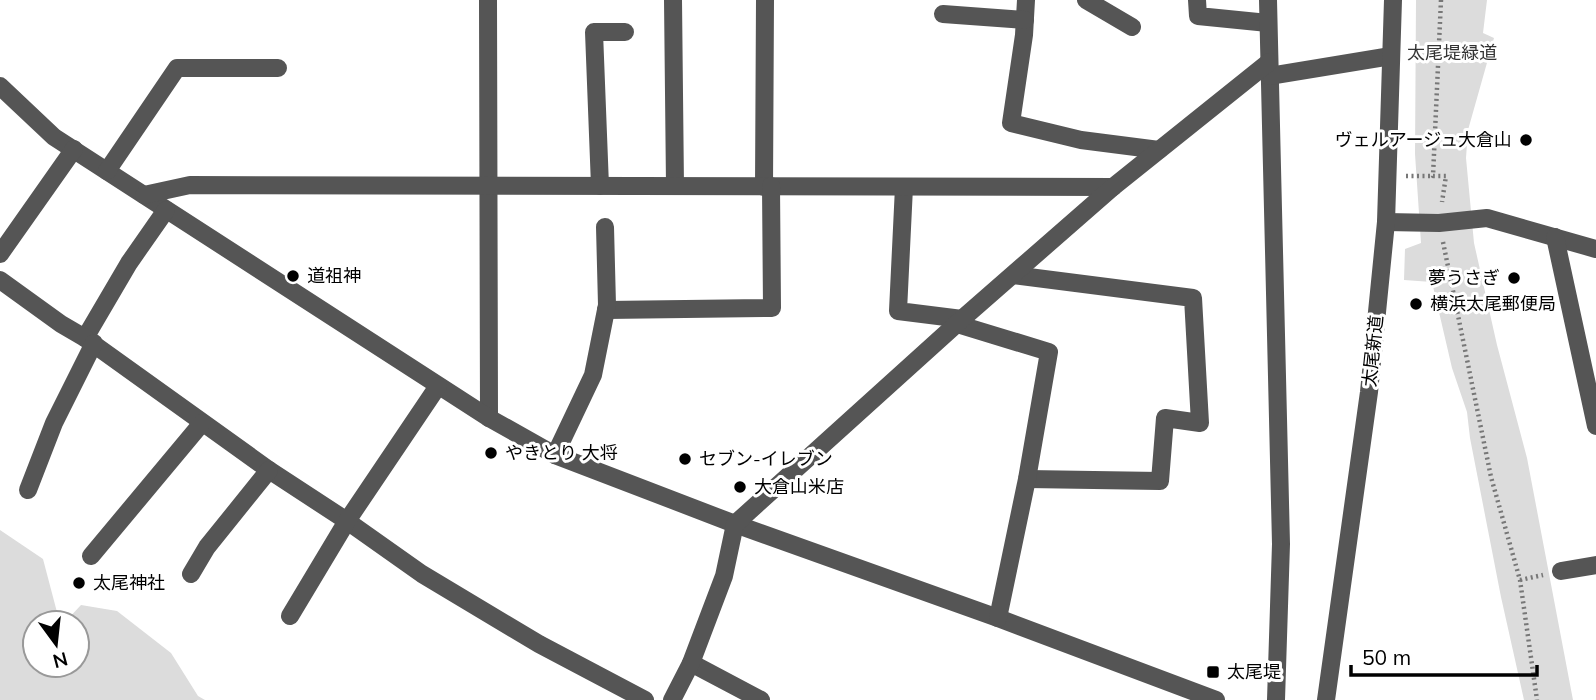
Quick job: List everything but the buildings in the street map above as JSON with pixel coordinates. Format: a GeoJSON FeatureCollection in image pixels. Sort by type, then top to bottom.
{"type":"FeatureCollection","features":[{"type":"Feature","properties":{"kind":"street"},"geometry":{"type":"LineString","coordinates":[[488,0],[489,418]]}},
{"type":"Feature","properties":{"kind":"street"},"geometry":{"type":"LineString","coordinates":[[673,0],[675,186]]}},
{"type":"Feature","properties":{"kind":"street"},"geometry":{"type":"LineString","coordinates":[[606,310],[772,308],[767,186],[765,0]]}},
{"type":"Feature","properties":{"kind":"street"},"geometry":{"type":"LineString","coordinates":[[1026,0],[1024,35],[1011,123],[1081,140],[1159,150]]}},
{"type":"Feature","properties":{"kind":"street"},"geometry":{"type":"LineString","coordinates":[[1086,0],[1132,27]]}},
{"type":"Feature","properties":{"kind":"street"},"geometry":{"type":"LineString","coordinates":[[1197,0],[1198,16],[1268,23]]}},
{"type":"Feature","properties":{"kind":"street"},"geometry":{"type":"LineString","coordinates":[[1268,0],[1281,544],[1276,700]]}},
{"type":"Feature","properties":{"kind":"street","name":"太尾新道"},"geometry":{"type":"LineString","coordinates":[[1326,700],[1369,392],[1385,222],[1394,0]]}},
{"type":"Feature","properties":{"kind":"street"},"geometry":{"type":"LineString","coordinates":[[943,14],[1025,20]]}},
{"type":"Feature","properties":{"kind":"street"},"geometry":{"type":"LineString","coordinates":[[600,186],[594,32],[625,32]]}},
{"type":"Feature","properties":{"kind":"street"},"geometry":{"type":"LineString","coordinates":[[672,700],[691,663],[724,576],[735,524],[960,322],[1113,187],[1269,69],[1391,56]]}},
{"type":"Feature","properties":{"kind":"street"},"geometry":{"type":"LineString","coordinates":[[107,171],[177,68],[278,68]]}},
{"type":"Feature","properties":{"kind":"street"},"geometry":{"type":"LineString","coordinates":[[0,86],[54,137],[438,386],[555,455],[735,524],[1216,700]]}},
{"type":"Feature","properties":{"kind":"street"},"geometry":{"type":"LineString","coordinates":[[0,254],[74,149]]}},
{"type":"Feature","properties":{"kind":"street"},"geometry":{"type":"LineString","coordinates":[[144,195],[190,185],[1113,187]]}},
{"type":"Feature","properties":{"kind":"street"},"geometry":{"type":"LineString","coordinates":[[904,187],[898,310],[960,322],[1049,352],[1027,479],[998,618]]}},
{"type":"Feature","properties":{"kind":"street"},"geometry":{"type":"LineString","coordinates":[[28,490],[89,341],[129,263],[166,210]]}},
{"type":"Feature","properties":{"kind":"street"},"geometry":{"type":"LineString","coordinates":[[1385,222],[1439,223],[1487,218],[1596,249]]}},
{"type":"Feature","properties":{"kind":"street"},"geometry":{"type":"LineString","coordinates":[[555,455],[593,375],[606,310],[606,227]]}},
{"type":"Feature","properties":{"kind":"street"},"geometry":{"type":"LineString","coordinates":[[1555,236],[1596,426]]}},
{"type":"Feature","properties":{"kind":"street"},"geometry":{"type":"LineString","coordinates":[[1013,275],[1193,298],[1200,423],[1165,418],[1160,481],[1027,479]]}},
{"type":"Feature","properties":{"kind":"street"},"geometry":{"type":"LineString","coordinates":[[0,280],[433,581],[539,644],[645,700]]}},
{"type":"Feature","properties":{"kind":"street"},"geometry":{"type":"LineString","coordinates":[[290,616],[347,521],[438,386]]}},
{"type":"Feature","properties":{"kind":"street"},"geometry":{"type":"LineString","coordinates":[[91,556],[202,422]]}},
{"type":"Feature","properties":{"kind":"street"},"geometry":{"type":"LineString","coordinates":[[191,574],[207,547],[270,470]]}},
{"type":"Feature","properties":{"kind":"street"},"geometry":{"type":"LineString","coordinates":[[1561,571],[1596,565]]}},
{"type":"Feature","properties":{"kind":"street"},"geometry":{"type":"LineString","coordinates":[[691,663],[761,700]]}},
{"type":"Feature","properties":{"kind":"path"},"geometry":{"type":"LineString","coordinates":[[1441,0],[1433,176],[1446,176],[1439,223],[1491,477],[1520,580],[1537,700]]}},
{"type":"Feature","properties":{"kind":"green space","name":"太尾堤緑道"},"geometry":{"type":"Polygon","coordinates":[[[1416,0],[1487,0],[1483,33],[1494,38],[1468,130],[1466,158],[1474,243],[1527,458],[1573,700],[1524,700],[1501,597],[1467,412],[1452,368],[1432,282],[1404,280],[1405,249],[1421,243],[1415,154],[1416,0]]]}},
{"type":"Feature","properties":{"kind":"green space"},"geometry":{"type":"Polygon","coordinates":[[[0,530],[43,559],[56,609],[21,609],[21,679],[91,679],[91,609],[77,609],[81,605],[117,611],[171,653],[198,696],[205,700],[0,700],[0,530]]]}},
{"type":"Feature","properties":{"kind":"place","name":"ヴェルアージュ大倉山"},"geometry":{"type":"Point","coordinates":[1526,140]}},
{"type":"Feature","properties":{"kind":"place","name":"道祖神"},"geometry":{"type":"Point","coordinates":[293,276]}},
{"type":"Feature","properties":{"kind":"place","name":"夢うさぎ"},"geometry":{"type":"Point","coordinates":[1514,278]}},
{"type":"Feature","properties":{"kind":"place","name":"横浜太尾郵便局"},"geometry":{"type":"Point","coordinates":[1416,304]}},
{"type":"Feature","properties":{"kind":"place","name":"やきとり 大将"},"geometry":{"type":"Point","coordinates":[491,453]}},
{"type":"Feature","properties":{"kind":"place","name":"セブン-イレブン"},"geometry":{"type":"Point","coordinates":[685,459]}},
{"type":"Feature","properties":{"kind":"place","name":"大倉山米店"},"geometry":{"type":"Point","coordinates":[740,487]}},
{"type":"Feature","properties":{"kind":"place","name":"太尾神社"},"geometry":{"type":"Point","coordinates":[79,583]}},
{"type":"Feature","properties":{"kind":"place","name":"太尾堤"},"geometry":{"type":"Point","coordinates":[1213,672]}}]}
